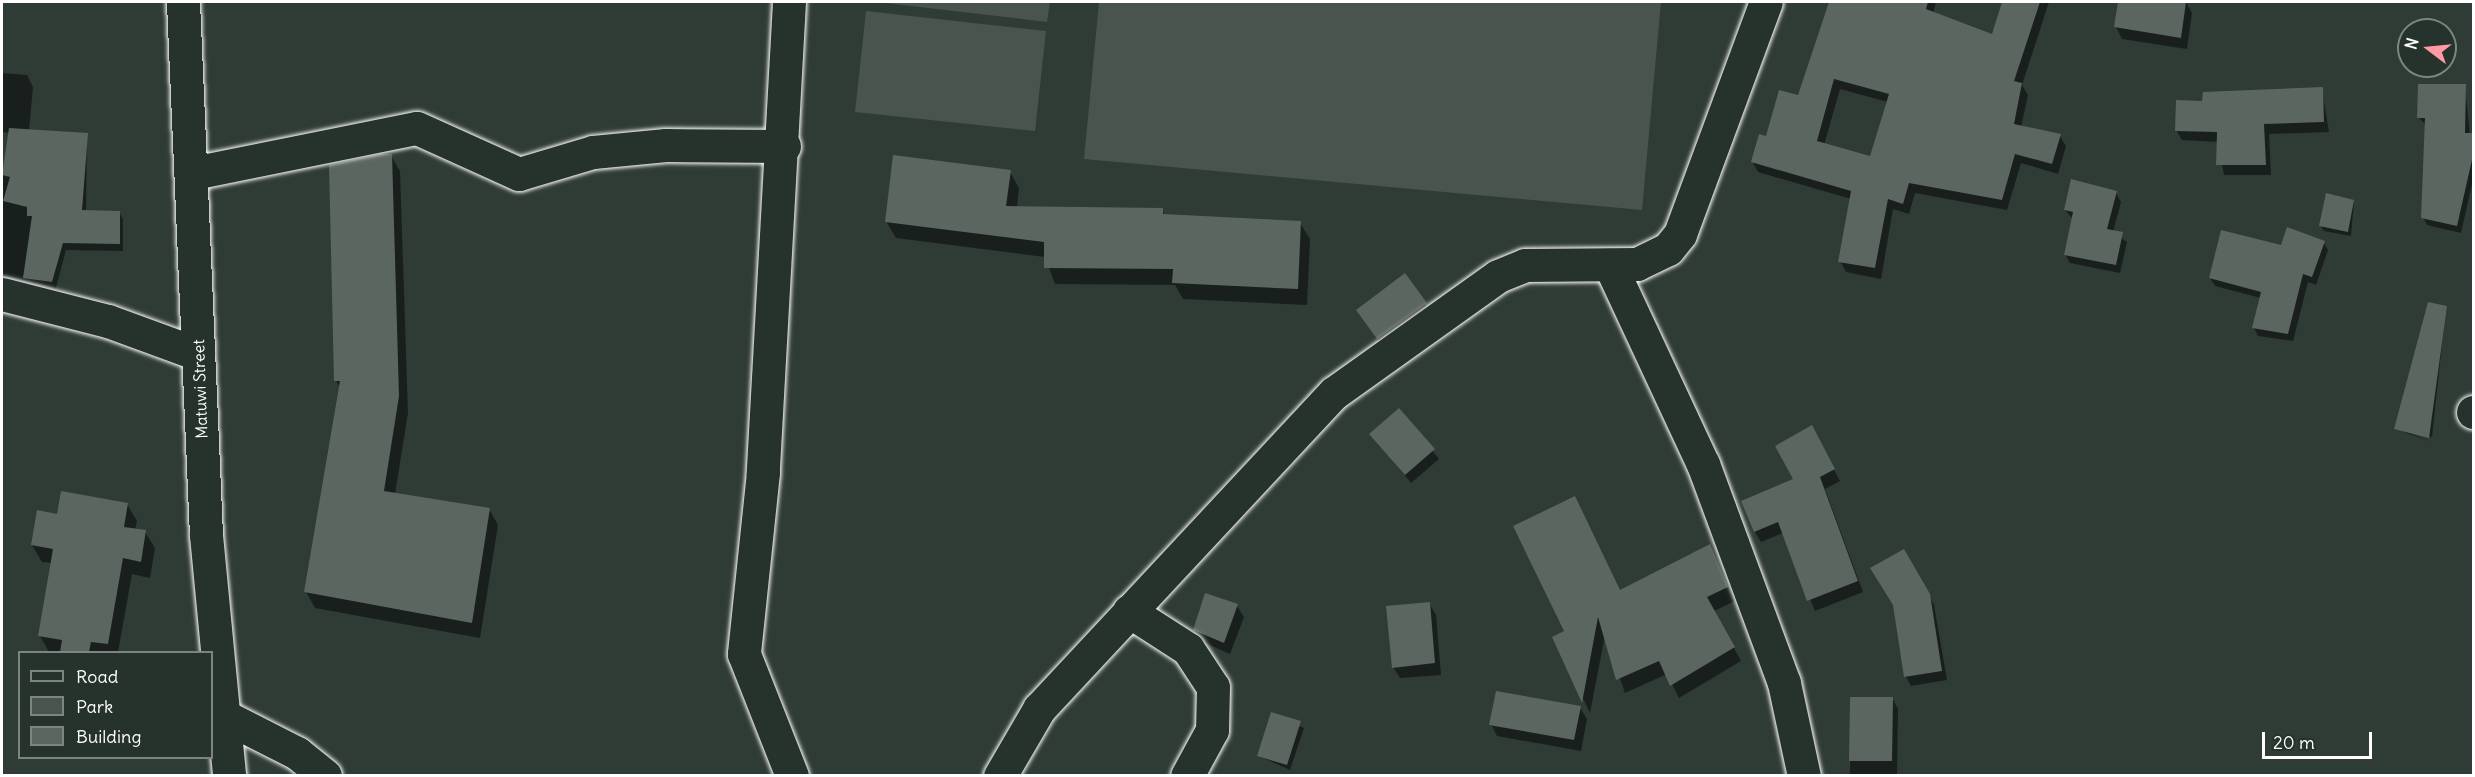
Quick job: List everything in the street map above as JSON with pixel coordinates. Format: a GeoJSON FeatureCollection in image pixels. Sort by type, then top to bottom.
{"type":"FeatureCollection","features":[{"type":"Feature","properties":{"kind":"street","name":"Matuwi Street"},"geometry":{"type":"LineString","coordinates":[[183,2],[193,173],[206,535],[229,776]]}},
{"type":"Feature","properties":{"kind":"street"},"geometry":{"type":"LineString","coordinates":[[789,2],[784,146],[763,472],[744,654],[792,776]]}},
{"type":"Feature","properties":{"kind":"street"},"geometry":{"type":"LineString","coordinates":[[1000,776],[1039,709],[1307,419],[1401,345],[1498,276],[1525,265],[1610,265],[1653,260],[1680,234],[1766,2]]}},
{"type":"Feature","properties":{"kind":"street"},"geometry":{"type":"LineString","coordinates":[[193,173],[417,128],[519,174],[593,152],[666,145],[784,146]]}},
{"type":"Feature","properties":{"kind":"street"},"geometry":{"type":"LineString","coordinates":[[1610,265],[1703,464],[1784,683],[1804,776]]}},
{"type":"Feature","properties":{"kind":"street"},"geometry":{"type":"LineString","coordinates":[[2,294],[108,321],[198,354]]}},
{"type":"Feature","properties":{"kind":"street"},"geometry":{"type":"LineString","coordinates":[[1129,611],[1188,649],[1213,687],[1212,730],[1187,776]]}},
{"type":"Feature","properties":{"kind":"street"},"geometry":{"type":"LineString","coordinates":[[224,716],[297,753],[325,776]]}},
{"type":"Feature","properties":{"kind":"green space"},"geometry":{"type":"Polygon","coordinates":[[[877,2],[1050,2],[1047,22],[877,2]]]}},
{"type":"Feature","properties":{"kind":"green space"},"geometry":{"type":"Polygon","coordinates":[[[1099,2],[1661,2],[1642,210],[1084,159],[1099,2]]]}},
{"type":"Feature","properties":{"kind":"green space"},"geometry":{"type":"Polygon","coordinates":[[[866,11],[1046,31],[1035,131],[855,112],[866,11]]]}},
{"type":"Feature","properties":{"kind":"building"},"geometry":{"type":"Polygon","coordinates":[[[1829,2],[1928,2],[1926,9],[1992,34],[2002,2],[2040,2],[2014,81],[2022,83],[2014,124],[2061,134],[2052,164],[2015,154],[2002,200],[1909,183],[1903,204],[1888,199],[1875,268],[1838,262],[1851,191],[1751,162],[1759,134],[1766,136],[1779,90],[1798,95],[1829,2]],[[1834,79],[1817,141],[1870,156],[1889,94],[1834,79]]]}},
{"type":"Feature","properties":{"kind":"building"},"geometry":{"type":"Polygon","coordinates":[[[2118,2],[2186,2],[2181,38],[2114,27],[2118,2]]]}},
{"type":"Feature","properties":{"kind":"building"},"geometry":{"type":"Polygon","coordinates":[[[2418,84],[2466,84],[2465,133],[2474,133],[2474,151],[2457,226],[2421,218],[2425,118],[2417,118],[2418,84]]]}},
{"type":"Feature","properties":{"kind":"building"},"geometry":{"type":"Polygon","coordinates":[[[2323,87],[2324,122],[2264,124],[2266,165],[2216,165],[2217,132],[2175,131],[2176,100],[2202,101],[2203,92],[2323,87]]]}},
{"type":"Feature","properties":{"kind":"building"},"geometry":{"type":"Polygon","coordinates":[[[9,128],[88,133],[82,210],[120,211],[120,244],[63,243],[52,282],[23,278],[32,216],[27,216],[27,207],[3,201],[10,177],[2,175],[9,128]]]}},
{"type":"Feature","properties":{"kind":"building"},"geometry":{"type":"Polygon","coordinates":[[[381,154],[392,154],[399,396],[384,491],[490,508],[472,623],[304,592],[340,381],[334,381],[329,165],[381,154]]]}},
{"type":"Feature","properties":{"kind":"building"},"geometry":{"type":"Polygon","coordinates":[[[893,155],[1011,170],[1006,206],[1163,208],[1163,214],[1301,221],[1298,289],[1172,283],[1173,269],[1044,268],[1044,242],[885,222],[893,155]]]}},
{"type":"Feature","properties":{"kind":"building"},"geometry":{"type":"Polygon","coordinates":[[[2071,179],[2117,191],[2107,229],[2123,232],[2116,265],[2064,255],[2073,212],[2064,210],[2071,179]]]}},
{"type":"Feature","properties":{"kind":"building"},"geometry":{"type":"Polygon","coordinates":[[[2326,193],[2354,200],[2348,232],[2319,226],[2326,193]]]}},
{"type":"Feature","properties":{"kind":"building"},"geometry":{"type":"Polygon","coordinates":[[[2287,227],[2325,241],[2312,277],[2303,274],[2288,334],[2252,328],[2261,292],[2209,278],[2221,230],[2281,245],[2287,227]]]}},
{"type":"Feature","properties":{"kind":"building"},"geometry":{"type":"Polygon","coordinates":[[[1405,273],[1427,303],[1377,339],[1356,310],[1405,273]]]}},
{"type":"Feature","properties":{"kind":"building"},"geometry":{"type":"Polygon","coordinates":[[[2428,302],[2447,306],[2429,438],[2394,429],[2428,302]]]}},
{"type":"Feature","properties":{"kind":"building"},"geometry":{"type":"Polygon","coordinates":[[[1399,408],[1435,449],[1405,475],[1369,434],[1399,408]]]}},
{"type":"Feature","properties":{"kind":"building"},"geometry":{"type":"Polygon","coordinates":[[[1812,425],[1835,469],[1820,477],[1858,581],[1807,601],[1778,522],[1754,532],[1741,501],[1793,479],[1775,446],[1812,425]]]}},
{"type":"Feature","properties":{"kind":"building"},"geometry":{"type":"Polygon","coordinates":[[[61,491],[128,503],[124,527],[146,530],[141,562],[123,558],[108,644],[91,642],[89,651],[60,651],[62,640],[38,636],[53,549],[31,545],[37,510],[57,514],[61,491]]]}},
{"type":"Feature","properties":{"kind":"building"},"geometry":{"type":"Polygon","coordinates":[[[1575,496],[1620,590],[1710,544],[1728,587],[1707,597],[1735,647],[1670,686],[1659,661],[1616,680],[1598,617],[1582,703],[1552,637],[1564,631],[1513,526],[1575,496]]]}},
{"type":"Feature","properties":{"kind":"building"},"geometry":{"type":"Polygon","coordinates":[[[1904,549],[1930,594],[1942,671],[1904,677],[1893,605],[1870,568],[1904,549]]]}},
{"type":"Feature","properties":{"kind":"building"},"geometry":{"type":"Polygon","coordinates":[[[1205,593],[1238,604],[1224,643],[1193,630],[1205,593]]]}},
{"type":"Feature","properties":{"kind":"building"},"geometry":{"type":"Polygon","coordinates":[[[1430,602],[1435,663],[1392,668],[1386,606],[1430,602]]]}},
{"type":"Feature","properties":{"kind":"building"},"geometry":{"type":"Polygon","coordinates":[[[1496,691],[1581,706],[1574,740],[1489,725],[1496,691]]]}},
{"type":"Feature","properties":{"kind":"building"},"geometry":{"type":"Polygon","coordinates":[[[1850,697],[1893,697],[1892,761],[1849,761],[1850,697]]]}},
{"type":"Feature","properties":{"kind":"building"},"geometry":{"type":"Polygon","coordinates":[[[1271,712],[1301,721],[1287,765],[1257,756],[1271,712]]]}}]}
